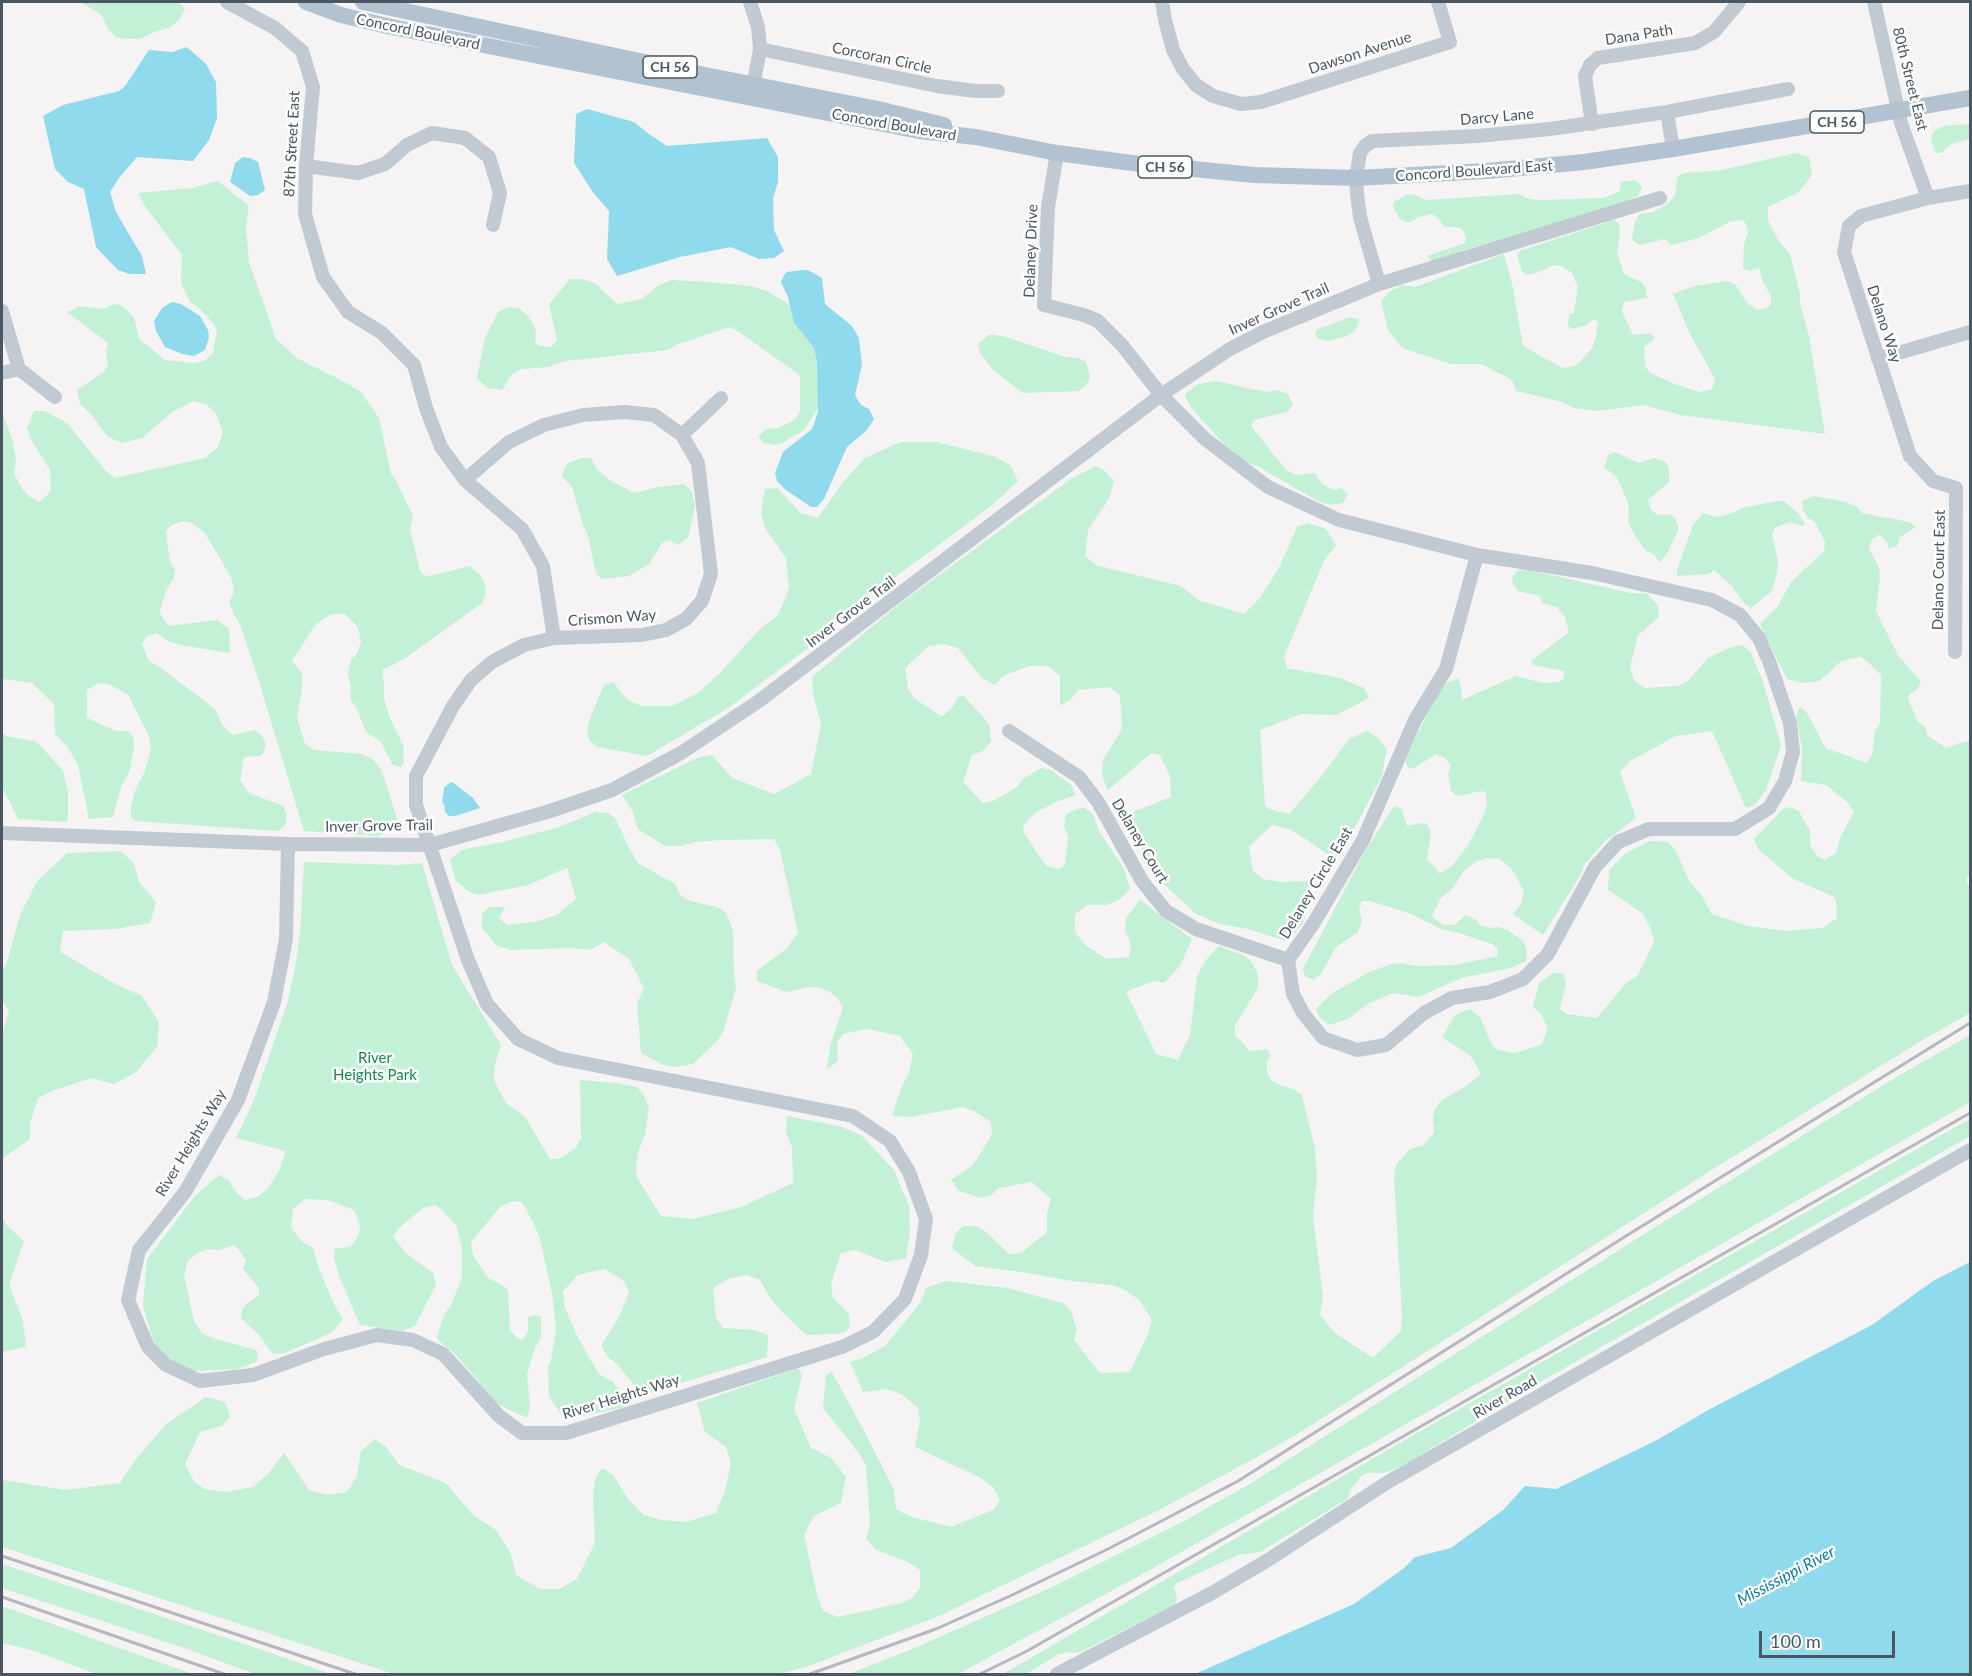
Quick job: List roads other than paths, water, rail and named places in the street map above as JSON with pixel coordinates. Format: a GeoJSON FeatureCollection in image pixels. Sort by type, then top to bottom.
{"type":"FeatureCollection","features":[{"type":"Feature","properties":{"kind":"main road","name":"Concord Boulevard"},"geometry":{"type":"LineString","coordinates":[[306,2],[341,15],[387,26],[752,91],[878,109],[943,125],[976,137]]}},
{"type":"Feature","properties":{"kind":"main road","name":"Concord Boulevard"},"geometry":{"type":"LineString","coordinates":[[363,2],[752,91]]}},
{"type":"Feature","properties":{"kind":"main road","name":"Concord Boulevard East"},"geometry":{"type":"LineString","coordinates":[[976,137],[1057,153],[1210,171],[1254,175],[1356,178],[1539,167],[1673,149],[1971,98]]}},
{"type":"Feature","properties":{"kind":"street","name":"87th Street East"},"geometry":{"type":"LineString","coordinates":[[227,2],[275,28],[302,51],[313,87],[306,166],[305,214],[323,277],[348,312],[382,333],[414,364],[426,408],[441,447],[465,480],[522,529],[543,566],[554,638]]}},
{"type":"Feature","properties":{"kind":"street"},"geometry":{"type":"LineString","coordinates":[[750,2],[758,27],[760,49],[752,91]]}},
{"type":"Feature","properties":{"kind":"street","name":"Dawson Avenue"},"geometry":{"type":"LineString","coordinates":[[1162,2],[1164,20],[1173,50],[1183,69],[1196,85],[1222,100],[1241,104],[1262,102],[1450,42],[1438,2]]}},
{"type":"Feature","properties":{"kind":"street","name":"Dana Path"},"geometry":{"type":"LineString","coordinates":[[1592,124],[1585,76],[1590,65],[1598,58],[1695,43],[1714,32],[1739,2]]}},
{"type":"Feature","properties":{"kind":"street","name":"80th Street East"},"geometry":{"type":"LineString","coordinates":[[1874,2],[1898,112],[1928,198]]}},
{"type":"Feature","properties":{"kind":"street","name":"Corcoran Circle"},"geometry":{"type":"LineString","coordinates":[[760,49],[937,86],[975,91],[998,91]]}},
{"type":"Feature","properties":{"kind":"street","name":"Darcy Lane"},"geometry":{"type":"LineString","coordinates":[[1379,284],[1360,217],[1356,178],[1360,153],[1372,141],[1478,136],[1592,124],[1788,89]]}},
{"type":"Feature","properties":{"kind":"street"},"geometry":{"type":"LineString","coordinates":[[1666,112],[1673,149]]}},
{"type":"Feature","properties":{"kind":"street"},"geometry":{"type":"LineString","coordinates":[[306,166],[358,173],[385,164],[407,145],[432,133],[465,138],[489,157],[500,193],[494,225]]}},
{"type":"Feature","properties":{"kind":"street","name":"Delaney Drive"},"geometry":{"type":"LineString","coordinates":[[1057,153],[1048,207],[1044,305],[1098,321],[1122,345],[1161,395]]}},
{"type":"Feature","properties":{"kind":"street","name":"Delano Way"},"geometry":{"type":"LineString","coordinates":[[1956,488],[1933,481],[1910,456],[1844,252],[1849,226],[1861,216],[1928,198],[1971,191]]}},
{"type":"Feature","properties":{"kind":"street","name":"Inver Grove Trail"},"geometry":{"type":"LineString","coordinates":[[2,832],[288,844],[430,845],[547,812],[612,790],[681,753],[768,695],[1161,395],[1238,344],[1379,284],[1660,198]]}},
{"type":"Feature","properties":{"kind":"street"},"geometry":{"type":"LineString","coordinates":[[2,310],[19,369],[55,397]]}},
{"type":"Feature","properties":{"kind":"street"},"geometry":{"type":"LineString","coordinates":[[1878,358],[1971,332]]}},
{"type":"Feature","properties":{"kind":"street"},"geometry":{"type":"LineString","coordinates":[[2,373],[19,369]]}},
{"type":"Feature","properties":{"kind":"street","name":"Delaney Circle East"},"geometry":{"type":"LineString","coordinates":[[1161,395],[1205,439],[1268,487],[1339,520],[1477,555],[1592,573],[1712,600],[1740,615],[1759,638],[1790,723],[1793,752],[1785,781],[1769,808],[1735,829],[1649,829],[1618,842],[1595,867],[1548,954],[1523,980],[1490,992],[1452,998],[1424,1013],[1386,1045],[1358,1050],[1323,1038],[1303,1013],[1293,994],[1288,960],[1313,924],[1363,840],[1415,720],[1446,669],[1477,555]]}},
{"type":"Feature","properties":{"kind":"street"},"geometry":{"type":"LineString","coordinates":[[682,435],[721,399]]}},
{"type":"Feature","properties":{"kind":"street","name":"Crismon Way"},"geometry":{"type":"LineString","coordinates":[[430,845],[416,805],[416,776],[453,706],[471,680],[492,662],[524,645],[554,638],[642,635],[666,630],[686,620],[702,601],[711,574],[698,463],[682,435],[654,415],[625,412],[583,415],[544,425],[510,442],[465,480]]}},
{"type":"Feature","properties":{"kind":"street"},"geometry":{"type":"LineString","coordinates":[[1956,488],[1971,484]]}},
{"type":"Feature","properties":{"kind":"street","name":"Delano Court East"},"geometry":{"type":"LineString","coordinates":[[1955,652],[1956,488]]}},
{"type":"Feature","properties":{"kind":"street","name":"Delaney Court"},"geometry":{"type":"LineString","coordinates":[[1009,731],[1079,777],[1098,802],[1142,881],[1166,911],[1196,929],[1288,960]]}},
{"type":"Feature","properties":{"kind":"street","name":"River Heights Way"},"geometry":{"type":"LineString","coordinates":[[288,844],[286,939],[274,1002],[238,1100],[184,1192],[139,1250],[128,1300],[148,1347],[166,1365],[200,1381],[210,1380],[253,1375],[324,1349],[377,1335],[413,1340],[443,1354],[498,1416],[522,1433],[566,1433],[842,1347],[873,1332],[905,1299],[921,1255],[926,1219],[909,1172],[890,1141],[853,1116],[558,1058],[518,1039],[487,1004],[468,960],[430,845]]}},
{"type":"Feature","properties":{"kind":"street","name":"River Road"},"geometry":{"type":"LineString","coordinates":[[1057,1674],[1212,1593],[1268,1560],[1388,1482],[1971,1150]]}},
{"type":"Feature","properties":{"kind":"water"},"geometry":{"type":"Polygon","coordinates":[[[187,47],[206,64],[216,82],[217,118],[209,140],[193,161],[137,157],[110,192],[116,212],[142,256],[146,274],[130,274],[118,270],[96,247],[84,189],[68,182],[55,169],[43,116],[63,105],[119,91],[125,86],[149,50],[172,52],[187,47]]]}},
{"type":"Feature","properties":{"kind":"water"},"geometry":{"type":"Polygon","coordinates":[[[587,109],[634,122],[667,146],[767,138],[778,157],[778,182],[773,198],[774,230],[784,251],[774,258],[759,259],[731,247],[680,257],[617,276],[607,259],[609,211],[592,191],[574,163],[576,114],[587,109]]]}},
{"type":"Feature","properties":{"kind":"water"},"geometry":{"type":"Polygon","coordinates":[[[243,157],[258,162],[265,190],[258,195],[250,196],[230,182],[235,163],[243,157]]]}},
{"type":"Feature","properties":{"kind":"water"},"geometry":{"type":"Polygon","coordinates":[[[808,270],[822,278],[825,304],[852,326],[859,338],[862,365],[855,395],[861,405],[869,409],[874,419],[866,431],[847,447],[824,499],[817,507],[811,507],[786,490],[777,481],[775,473],[783,452],[812,429],[818,412],[817,362],[814,348],[794,323],[788,297],[781,282],[787,272],[808,270]]]}},
{"type":"Feature","properties":{"kind":"water"},"geometry":{"type":"Polygon","coordinates":[[[172,302],[181,304],[200,316],[208,330],[209,337],[205,350],[194,356],[165,347],[156,331],[154,321],[162,308],[172,302]]]}},
{"type":"Feature","properties":{"kind":"water"},"geometry":{"type":"Polygon","coordinates":[[[452,782],[473,798],[480,808],[449,816],[442,802],[444,788],[452,782]]]}},
{"type":"Feature","properties":{"kind":"water","name":"Mississippi River"},"geometry":{"type":"Polygon","coordinates":[[[1970,1262],[1970,1674],[1195,1674],[1354,1604],[1404,1568],[1415,1557],[1451,1548],[1503,1510],[1525,1486],[1556,1489],[1657,1440],[1710,1409],[1872,1325],[1933,1281],[1970,1262]]]}},
{"type":"Feature","properties":{"kind":"railway"},"geometry":{"type":"LineString","coordinates":[[810,1674],[936,1629],[1010,1596],[1108,1549],[1238,1481],[1626,1236],[1970,1023]]}},
{"type":"Feature","properties":{"kind":"railway"},"geometry":{"type":"LineString","coordinates":[[980,1674],[1027,1651],[1970,1113]]}},
{"type":"Feature","properties":{"kind":"railway"},"geometry":{"type":"LineString","coordinates":[[2,1556],[355,1674]]}},
{"type":"Feature","properties":{"kind":"railway"},"geometry":{"type":"LineString","coordinates":[[2,1597],[224,1674]]}},
{"type":"Feature","properties":{"kind":"park label","name":"River Heights Park"},"geometry":{"type":"Point","coordinates":[375,1066]}}]}
